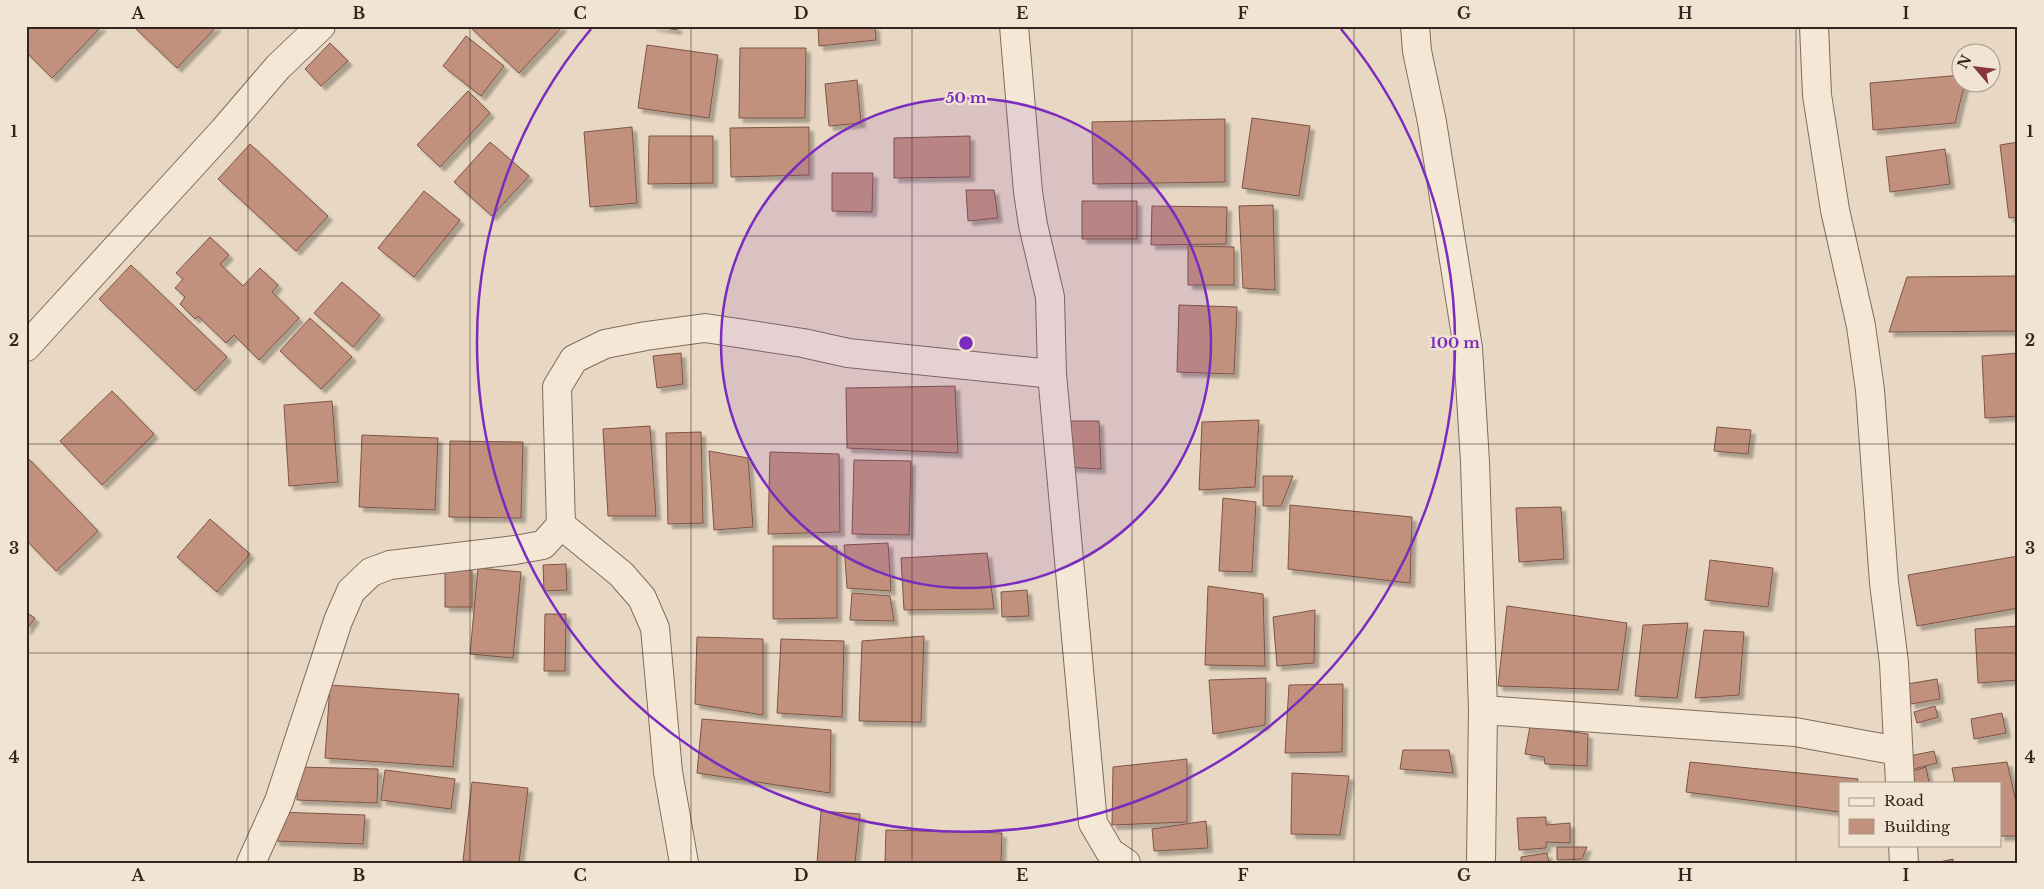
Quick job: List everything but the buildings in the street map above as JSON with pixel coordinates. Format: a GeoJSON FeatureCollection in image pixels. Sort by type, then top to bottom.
{"type":"FeatureCollection","features":[{"type":"Feature","properties":{"kind":"street"},"geometry":{"type":"LineString","coordinates":[[26,347],[224,130],[278,67],[321,26]]}},
{"type":"Feature","properties":{"kind":"street"},"geometry":{"type":"LineString","coordinates":[[1014,26],[1028,192],[1033,225],[1050,297],[1052,374],[1093,822],[1110,852],[1126,863]]}},
{"type":"Feature","properties":{"kind":"street"},"geometry":{"type":"LineString","coordinates":[[1415,26],[1417,51],[1432,122],[1468,348],[1475,462],[1482,710],[1481,863]]}},
{"type":"Feature","properties":{"kind":"street"},"geometry":{"type":"LineString","coordinates":[[1814,26],[1818,105],[1834,210],[1861,326],[1870,390],[1884,583],[1894,663],[1900,782]]}},
{"type":"Feature","properties":{"kind":"street"},"geometry":{"type":"LineString","coordinates":[[251,863],[279,802],[338,621],[351,591],[370,572],[390,565],[515,550],[543,544],[561,525],[557,387],[574,359],[605,344],[706,328],[803,343],[848,353],[1052,374]]}},
{"type":"Feature","properties":{"kind":"street"},"geometry":{"type":"LineString","coordinates":[[561,525],[626,580],[642,598],[655,628],[668,772],[684,863]]}},
{"type":"Feature","properties":{"kind":"street"},"geometry":{"type":"LineString","coordinates":[[1482,710],[1795,732],[1898,751]]}},
{"type":"Feature","properties":{"kind":"street"},"geometry":{"type":"LineString","coordinates":[[1903,846],[1904,863]]}}]}
